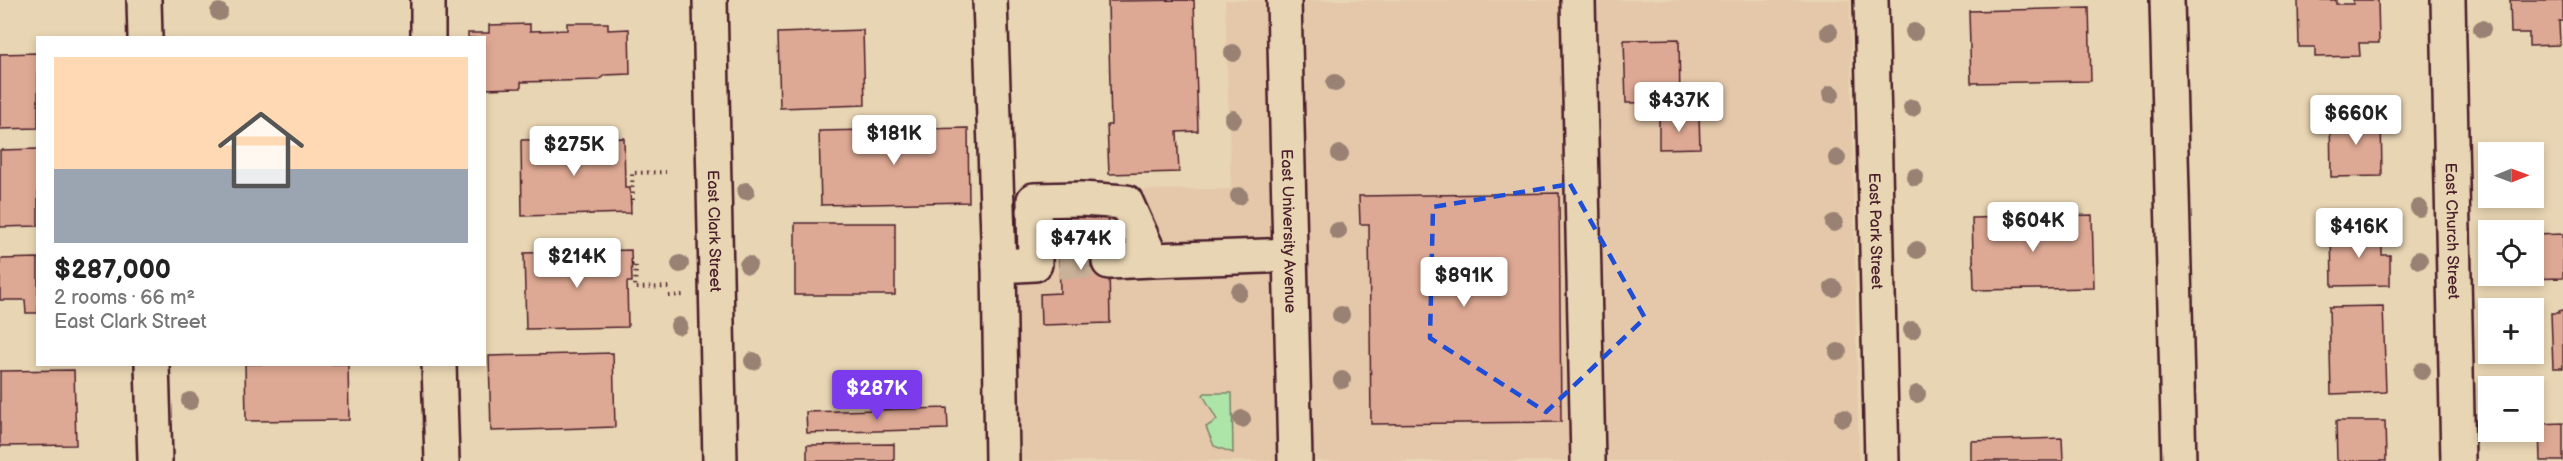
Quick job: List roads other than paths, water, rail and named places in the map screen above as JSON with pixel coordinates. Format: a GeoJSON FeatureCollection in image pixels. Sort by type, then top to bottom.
{"type":"FeatureCollection","features":[{"type":"Feature","properties":{"kind":"street"},"geometry":{"type":"LineString","coordinates":[[144,0],[145,36]]}},
{"type":"Feature","properties":{"kind":"street"},"geometry":{"type":"LineString","coordinates":[[428,0],[428,36]]}},
{"type":"Feature","properties":{"kind":"street","name":"East Clark Street"},"geometry":{"type":"LineString","coordinates":[[710,0],[720,461]]}},
{"type":"Feature","properties":{"kind":"street"},"geometry":{"type":"LineString","coordinates":[[990,0],[999,266],[1002,461]]}},
{"type":"Feature","properties":{"kind":"street","name":"East University Avenue"},"geometry":{"type":"LineString","coordinates":[[1284,0],[1295,461]]}},
{"type":"Feature","properties":{"kind":"street"},"geometry":{"type":"LineString","coordinates":[[1578,0],[1588,461]]}},
{"type":"Feature","properties":{"kind":"street","name":"East Park Street"},"geometry":{"type":"LineString","coordinates":[[1871,0],[1882,461]]}},
{"type":"Feature","properties":{"kind":"street"},"geometry":{"type":"LineString","coordinates":[[2168,0],[2179,461]]}},
{"type":"Feature","properties":{"kind":"street","name":"East Church Street"},"geometry":{"type":"LineString","coordinates":[[2448,0],[2458,461]]}},
{"type":"Feature","properties":{"kind":"street"},"geometry":{"type":"LineString","coordinates":[[999,266],[1047,263],[1034,200],[1126,201],[1152,260]]}},
{"type":"Feature","properties":{"kind":"street"},"geometry":{"type":"LineString","coordinates":[[1109,262],[1290,255]]}},
{"type":"Feature","properties":{"kind":"street"},"geometry":{"type":"LineString","coordinates":[[152,366],[155,461]]}},
{"type":"Feature","properties":{"kind":"street"},"geometry":{"type":"LineString","coordinates":[[439,366],[442,461]]}},
{"type":"Feature","properties":{"kind":"tunnel"},"geometry":{"type":"LineString","coordinates":[[1059,262],[1109,262]]}}]}
